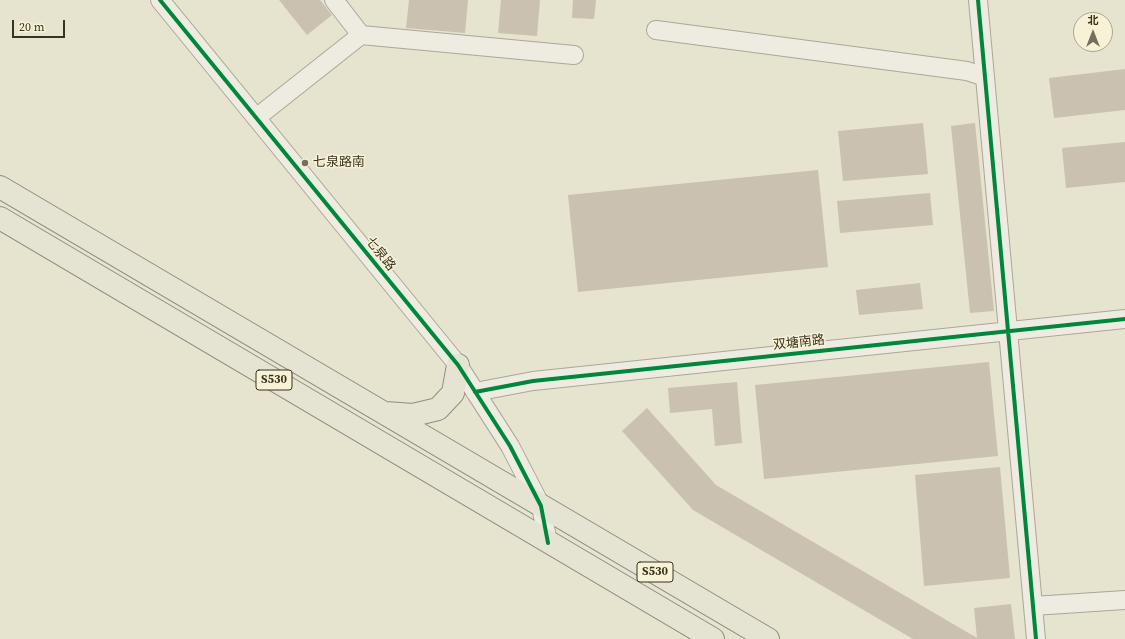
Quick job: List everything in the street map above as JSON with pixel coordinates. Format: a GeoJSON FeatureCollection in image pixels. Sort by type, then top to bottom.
{"type":"FeatureCollection","features":[{"type":"Feature","properties":{"kind":"main road","name":"S530"},"geometry":{"type":"LineString","coordinates":[[0,187],[768,639]]}},
{"type":"Feature","properties":{"kind":"main road","name":"S530"},"geometry":{"type":"LineString","coordinates":[[0,218],[713,639]]}},
{"type":"Feature","properties":{"kind":"main road"},"geometry":{"type":"LineString","coordinates":[[384,413],[413,415],[438,409],[453,393],[458,365]]}},
{"type":"Feature","properties":{"kind":"street","name":"七泉路"},"geometry":{"type":"LineString","coordinates":[[160,0],[458,365],[510,446],[541,506],[548,542]]}},
{"type":"Feature","properties":{"kind":"street"},"geometry":{"type":"LineString","coordinates":[[334,0],[361,35]]}},
{"type":"Feature","properties":{"kind":"street"},"geometry":{"type":"LineString","coordinates":[[978,0],[1036,639]]}},
{"type":"Feature","properties":{"kind":"street"},"geometry":{"type":"LineString","coordinates":[[656,30],[967,71],[985,77]]}},
{"type":"Feature","properties":{"kind":"street"},"geometry":{"type":"LineString","coordinates":[[256,118],[361,35],[574,55]]}},
{"type":"Feature","properties":{"kind":"street","name":"双塘南路"},"geometry":{"type":"LineString","coordinates":[[475,392],[533,381],[1008,330],[1125,319]]}},
{"type":"Feature","properties":{"kind":"street"},"geometry":{"type":"LineString","coordinates":[[1033,606],[1125,600]]}},
{"type":"Feature","properties":{"kind":"building"},"geometry":{"type":"Polygon","coordinates":[[[279,0],[320,0],[332,15],[307,35],[279,0]]]}},
{"type":"Feature","properties":{"kind":"building"},"geometry":{"type":"Polygon","coordinates":[[[409,0],[468,0],[465,33],[406,28],[409,0]]]}},
{"type":"Feature","properties":{"kind":"building"},"geometry":{"type":"Polygon","coordinates":[[[501,0],[540,0],[537,36],[498,33],[501,0]]]}},
{"type":"Feature","properties":{"kind":"building"},"geometry":{"type":"Polygon","coordinates":[[[573,0],[596,0],[594,19],[572,18],[573,0]]]}},
{"type":"Feature","properties":{"kind":"building"},"geometry":{"type":"Polygon","coordinates":[[[1125,69],[1125,110],[1054,118],[1049,78],[1125,69]]]}},
{"type":"Feature","properties":{"kind":"building"},"geometry":{"type":"Polygon","coordinates":[[[923,123],[928,174],[843,181],[838,131],[923,123]]]}},
{"type":"Feature","properties":{"kind":"building"},"geometry":{"type":"Polygon","coordinates":[[[975,123],[994,311],[970,313],[951,126],[975,123]]]}},
{"type":"Feature","properties":{"kind":"building"},"geometry":{"type":"Polygon","coordinates":[[[1125,142],[1125,182],[1066,188],[1062,148],[1125,142]]]}},
{"type":"Feature","properties":{"kind":"building"},"geometry":{"type":"Polygon","coordinates":[[[818,170],[828,267],[578,292],[568,195],[818,170]]]}},
{"type":"Feature","properties":{"kind":"building"},"geometry":{"type":"Polygon","coordinates":[[[930,193],[933,225],[840,233],[837,201],[930,193]]]}},
{"type":"Feature","properties":{"kind":"building"},"geometry":{"type":"Polygon","coordinates":[[[920,283],[923,309],[859,315],[856,290],[920,283]]]}},
{"type":"Feature","properties":{"kind":"building"},"geometry":{"type":"Polygon","coordinates":[[[989,362],[998,456],[764,479],[755,385],[989,362]]]}},
{"type":"Feature","properties":{"kind":"building"},"geometry":{"type":"Polygon","coordinates":[[[737,382],[742,443],[715,446],[712,409],[670,413],[668,388],[737,382]]]}},
{"type":"Feature","properties":{"kind":"building"},"geometry":{"type":"Polygon","coordinates":[[[647,408],[716,485],[977,638],[974,608],[1011,604],[1015,639],[913,639],[693,510],[622,431],[647,408]]]}},
{"type":"Feature","properties":{"kind":"building"},"geometry":{"type":"Polygon","coordinates":[[[1000,467],[1010,578],[924,586],[915,475],[1000,467]]]}},
{"type":"Feature","properties":{"kind":"cycle path"},"geometry":{"type":"LineString","coordinates":[[160,0],[458,365],[510,446],[541,506],[548,543]]}},
{"type":"Feature","properties":{"kind":"cycle path"},"geometry":{"type":"LineString","coordinates":[[978,0],[1036,639]]}},
{"type":"Feature","properties":{"kind":"cycle path"},"geometry":{"type":"LineString","coordinates":[[475,392],[533,381],[1125,319]]}},
{"type":"Feature","properties":{"kind":"place","name":"七泉路南"},"geometry":{"type":"Point","coordinates":[305,163]}}]}
